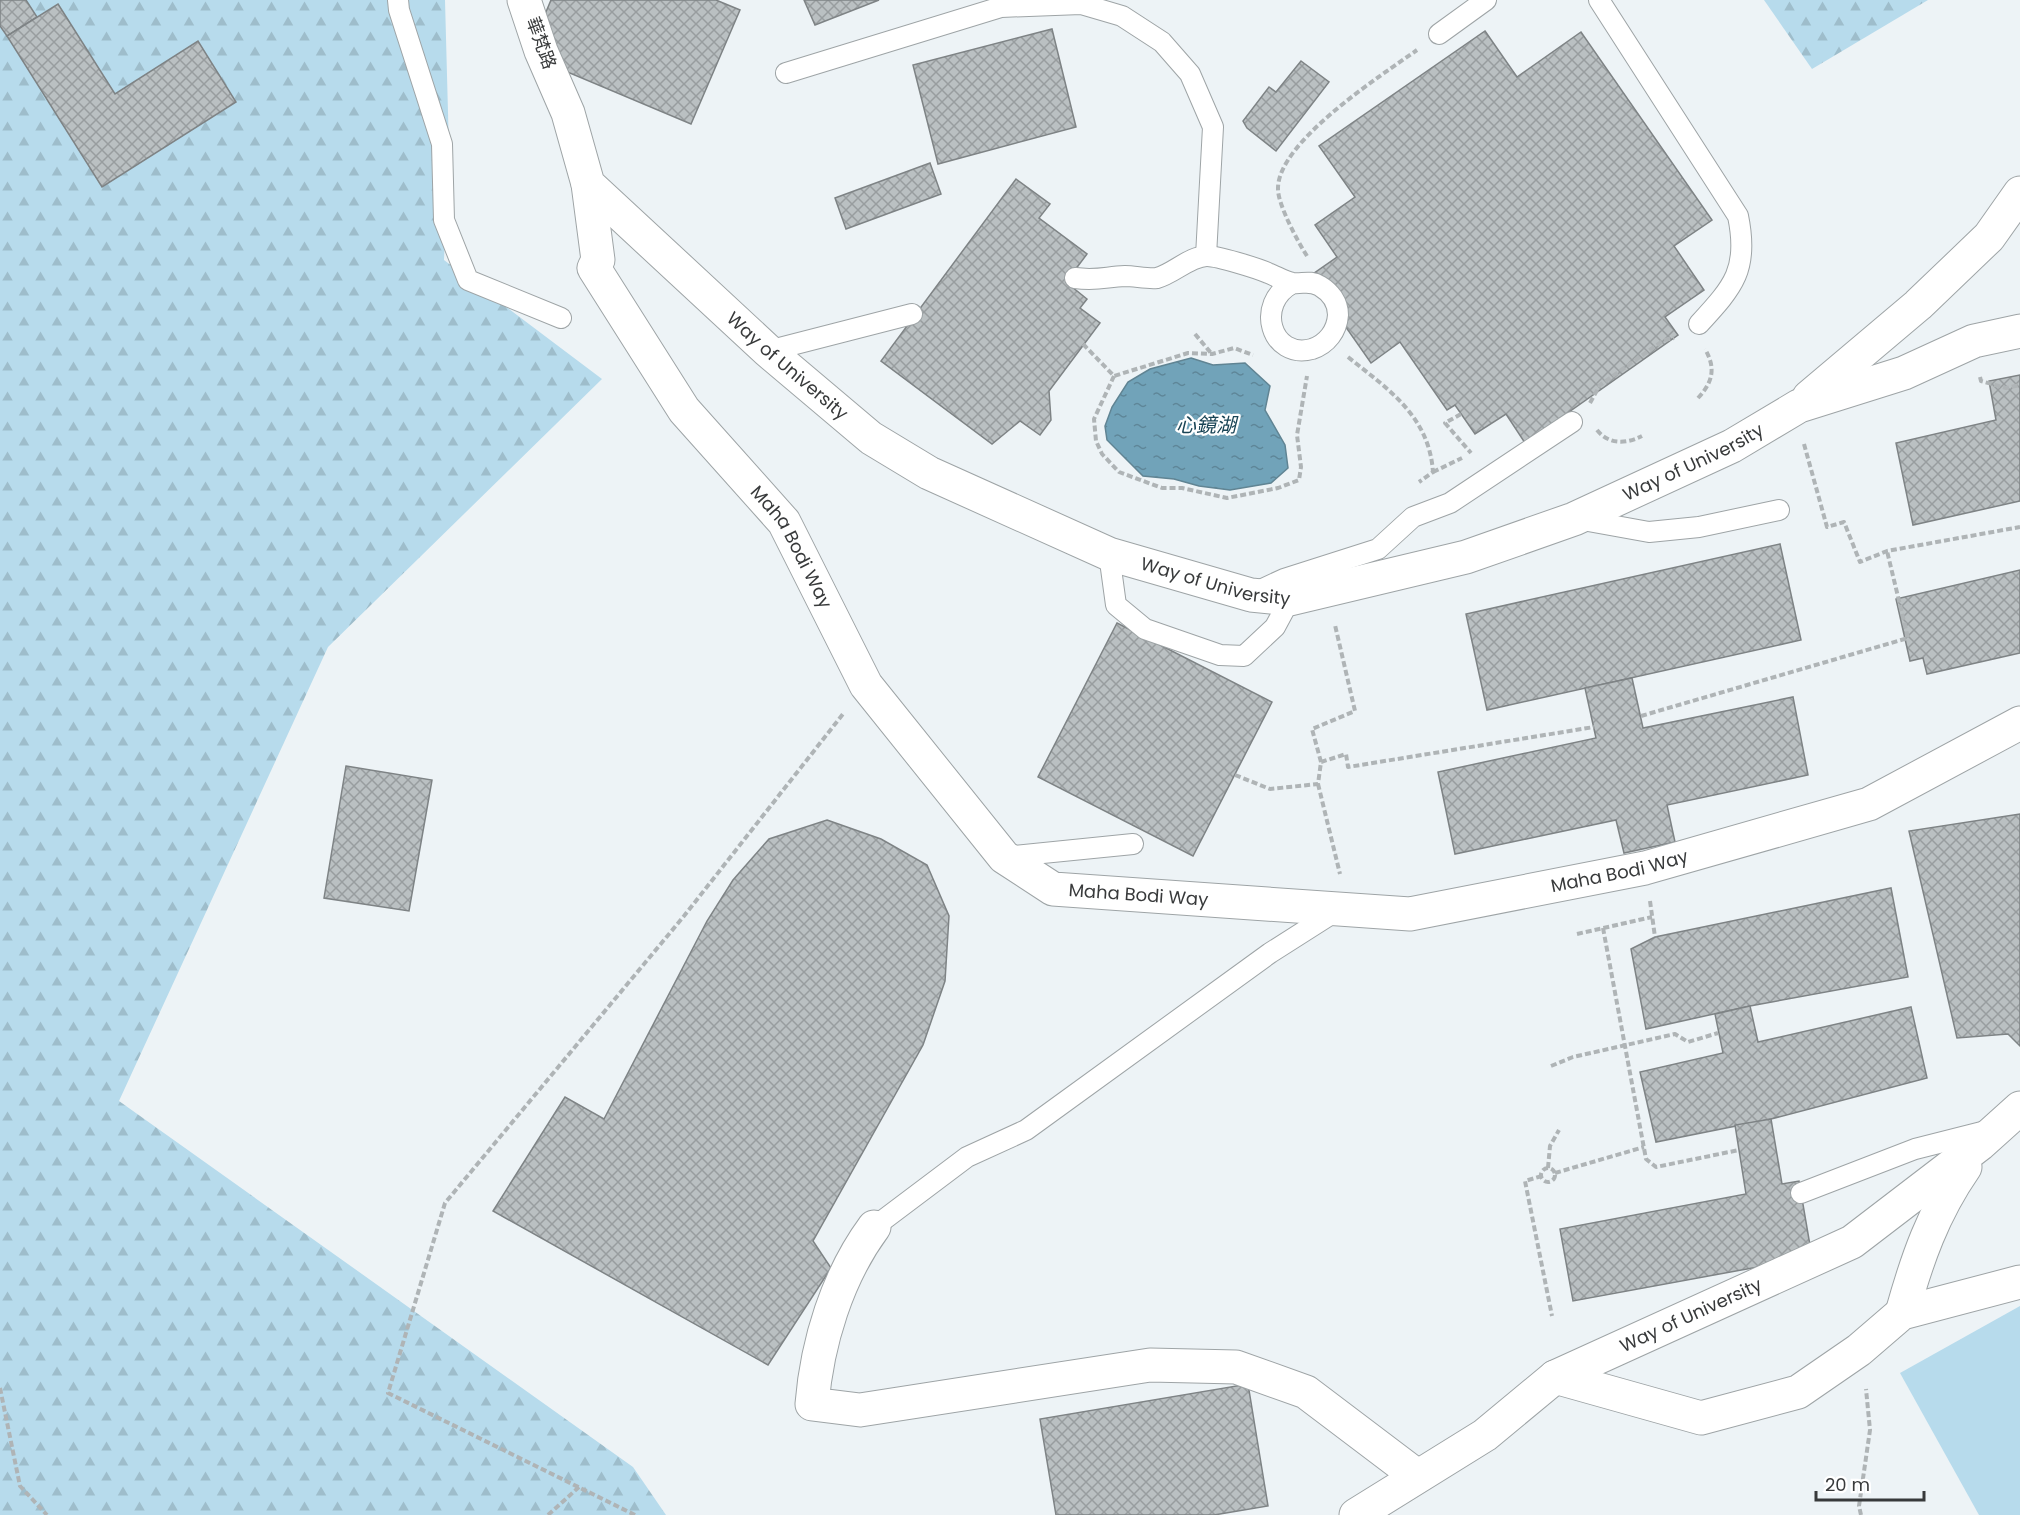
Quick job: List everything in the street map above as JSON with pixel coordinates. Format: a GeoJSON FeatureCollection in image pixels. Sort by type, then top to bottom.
{"type":"FeatureCollection","features":[{"type":"Feature","properties":{"kind":"street","name":"華梵路"},"geometry":{"type":"LineString","coordinates":[[524,0],[541,51],[558,86],[588,184]]}},
{"type":"Feature","properties":{"kind":"street","name":"Way of University"},"geometry":{"type":"LineString","coordinates":[[588,184],[768,351],[871,438],[929,473],[1109,554],[1251,595],[1290,599],[1466,557],[1574,519],[1732,446],[1798,406],[1904,373],[1974,341],[2020,332]]}},
{"type":"Feature","properties":{"kind":"street","name":"Maha Bodi Way"},"geometry":{"type":"LineString","coordinates":[[588,184],[598,260],[594,267],[684,410],[784,522],[866,685],[1004,857],[1053,889],[1410,914],[1645,868],[1869,804],[2020,723]]}},
{"type":"Feature","properties":{"kind":"street"},"geometry":{"type":"LineString","coordinates":[[1798,406],[1918,305],[1981,245],[2020,193]]}},
{"type":"Feature","properties":{"kind":"street","name":"Way of University"},"geometry":{"type":"LineString","coordinates":[[1356,1515],[1485,1435],[1555,1377],[1852,1242],[2005,1124]]}},
{"type":"Feature","properties":{"kind":"street"},"geometry":{"type":"LineString","coordinates":[[1902,1313],[1917,1262],[1943,1197],[2005,1124]]}},
{"type":"Feature","properties":{"kind":"street"},"geometry":{"type":"LineString","coordinates":[[874,1227],[858,1249],[832,1308],[814,1374],[812,1404],[860,1410],[1150,1365],[1236,1367],[1306,1392],[1417,1476]]}},
{"type":"Feature","properties":{"kind":"street"},"geometry":{"type":"LineString","coordinates":[[1555,1377],[1701,1418],[1798,1392],[1859,1350],[1902,1313],[2020,1282]]}},
{"type":"Feature","properties":{"kind":"lane"},"geometry":{"type":"LineString","coordinates":[[398,0],[399,10],[442,144],[444,220],[468,280],[561,318]]}},
{"type":"Feature","properties":{"kind":"lane"},"geometry":{"type":"LineString","coordinates":[[1439,34],[1486,0]]}},
{"type":"Feature","properties":{"kind":"lane"},"geometry":{"type":"LineString","coordinates":[[1599,0],[1738,216],[1743,241],[1740,270],[1698,333]]}},
{"type":"Feature","properties":{"kind":"lane"},"geometry":{"type":"LineString","coordinates":[[786,73],[1002,7],[1081,4],[1122,16],[1162,42],[1190,74],[1213,127],[1206,256]]}},
{"type":"Feature","properties":{"kind":"lane"},"geometry":{"type":"LineString","coordinates":[[1075,278],[1098,281],[1124,276],[1157,278],[1206,256],[1264,271],[1293,283]]}},
{"type":"Feature","properties":{"kind":"lane"},"geometry":{"type":"LineString","coordinates":[[1305,281],[1317,284],[1334,299],[1337,322],[1333,333],[1327,340],[1311,349],[1295,348],[1284,344],[1271,327],[1271,306],[1284,288],[1293,283],[1305,281]]}},
{"type":"Feature","properties":{"kind":"lane"},"geometry":{"type":"LineString","coordinates":[[768,351],[912,314]]}},
{"type":"Feature","properties":{"kind":"lane"},"geometry":{"type":"LineString","coordinates":[[1251,595],[1284,579],[1378,549],[1413,517],[1450,503],[1581,419]]}},
{"type":"Feature","properties":{"kind":"lane"},"geometry":{"type":"LineString","coordinates":[[1574,519],[1649,532],[1699,527],[1779,510]]}},
{"type":"Feature","properties":{"kind":"lane"},"geometry":{"type":"LineString","coordinates":[[1109,554],[1116,605],[1144,629],[1220,656],[1244,656],[1275,627],[1290,599]]}},
{"type":"Feature","properties":{"kind":"lane"},"geometry":{"type":"LineString","coordinates":[[1004,857],[1133,844]]}},
{"type":"Feature","properties":{"kind":"lane"},"geometry":{"type":"LineString","coordinates":[[874,1227],[967,1157],[1026,1131],[1270,953],[1338,909]]}},
{"type":"Feature","properties":{"kind":"lane"},"geometry":{"type":"LineString","coordinates":[[1801,1193],[1915,1149],[2005,1124]]}},
{"type":"Feature","properties":{"kind":"path"},"geometry":{"type":"LineString","coordinates":[[1312,262],[1288,218],[1278,190],[1280,176],[1298,148],[1334,109],[1439,34]]}},
{"type":"Feature","properties":{"kind":"path"},"geometry":{"type":"LineString","coordinates":[[1333,333],[1329,341],[1396,396],[1412,415],[1431,451],[1433,472]]}},
{"type":"Feature","properties":{"kind":"path"},"geometry":{"type":"LineString","coordinates":[[1698,333],[1713,369],[1711,380],[1698,398]]}},
{"type":"Feature","properties":{"kind":"path"},"geometry":{"type":"LineString","coordinates":[[1195,334],[1212,354]]}},
{"type":"Feature","properties":{"kind":"path"},"geometry":{"type":"LineString","coordinates":[[1581,419],[1600,385],[1664,340],[1675,337]]}},
{"type":"Feature","properties":{"kind":"path"},"geometry":{"type":"LineString","coordinates":[[1083,344],[1114,376]]}},
{"type":"Feature","properties":{"kind":"path"},"geometry":{"type":"LineString","coordinates":[[1256,358],[1250,352],[1234,348],[1212,354],[1188,354],[1114,376],[1094,418],[1096,441],[1102,454],[1119,472],[1162,488],[1182,488],[1227,498],[1278,488],[1299,480],[1301,467],[1297,435],[1311,349]]}},
{"type":"Feature","properties":{"kind":"path"},"geometry":{"type":"LineString","coordinates":[[1981,381],[2006,388],[2020,385]]}},
{"type":"Feature","properties":{"kind":"path"},"geometry":{"type":"LineString","coordinates":[[1413,517],[1419,510],[1417,501],[1419,482],[1433,472],[1473,453],[1445,423],[1461,414]]}},
{"type":"Feature","properties":{"kind":"path"},"geometry":{"type":"LineString","coordinates":[[1593,425],[1600,434],[1621,443],[1642,436]]}},
{"type":"Feature","properties":{"kind":"path"},"geometry":{"type":"LineString","coordinates":[[1803,442],[1827,527],[1844,522],[1860,562],[1887,551],[2020,527]]}},
{"type":"Feature","properties":{"kind":"path"},"geometry":{"type":"LineString","coordinates":[[1641,716],[1908,639],[1887,551]]}},
{"type":"Feature","properties":{"kind":"path"},"geometry":{"type":"LineString","coordinates":[[1327,592],[1355,711],[1312,729],[1321,762],[1318,784],[1341,877],[1338,909]]}},
{"type":"Feature","properties":{"kind":"path"},"geometry":{"type":"LineString","coordinates":[[635,1515],[388,1393],[445,1203],[684,916],[866,685]]}},
{"type":"Feature","properties":{"kind":"path"},"geometry":{"type":"LineString","coordinates":[[1321,762],[1346,754],[1348,767],[1594,727]]}},
{"type":"Feature","properties":{"kind":"path"},"geometry":{"type":"LineString","coordinates":[[1235,775],[1270,789],[1318,784]]}},
{"type":"Feature","properties":{"kind":"path"},"geometry":{"type":"LineString","coordinates":[[1577,934],[1652,917]]}},
{"type":"Feature","properties":{"kind":"path"},"geometry":{"type":"LineString","coordinates":[[1603,928],[1646,1159],[1656,1167],[1739,1150]]}},
{"type":"Feature","properties":{"kind":"path"},"geometry":{"type":"LineString","coordinates":[[1551,1066],[1573,1057],[1675,1034],[1688,1042],[1718,1033]]}},
{"type":"Feature","properties":{"kind":"path"},"geometry":{"type":"LineString","coordinates":[[1548,1168],[1550,1146],[1559,1130]]}},
{"type":"Feature","properties":{"kind":"path"},"geometry":{"type":"LineString","coordinates":[[1555,1173],[1644,1147]]}},
{"type":"Feature","properties":{"kind":"path"},"geometry":{"type":"LineString","coordinates":[[1548,1168],[1555,1173]]}},
{"type":"Feature","properties":{"kind":"path"},"geometry":{"type":"LineString","coordinates":[[1542,1176],[1544,1169],[1548,1168]]}},
{"type":"Feature","properties":{"kind":"path"},"geometry":{"type":"LineString","coordinates":[[1542,1176],[1544,1180],[1550,1181],[1554,1179],[1555,1173]]}},
{"type":"Feature","properties":{"kind":"path"},"geometry":{"type":"LineString","coordinates":[[1542,1176],[1525,1181],[1552,1316]]}},
{"type":"Feature","properties":{"kind":"path"},"geometry":{"type":"LineString","coordinates":[[1859,1350],[1863,1362],[1870,1430],[1859,1506],[1861,1515]]}},
{"type":"Feature","properties":{"kind":"path"},"geometry":{"type":"LineString","coordinates":[[0,1388],[20,1486],[47,1515]]}},
{"type":"Feature","properties":{"kind":"path"},"geometry":{"type":"LineString","coordinates":[[549,1515],[579,1487]]}},
{"type":"Feature","properties":{"kind":"green space"},"geometry":{"type":"Polygon","coordinates":[[[0,0],[445,0],[449,150],[444,260],[602,379],[328,647],[119,1101],[633,1467],[666,1515],[0,1515],[0,0]]]}},
{"type":"Feature","properties":{"kind":"green space"},"geometry":{"type":"Polygon","coordinates":[[[1764,0],[1928,0],[1812,69],[1764,0]]]}},
{"type":"Feature","properties":{"kind":"green space"},"geometry":{"type":"Polygon","coordinates":[[[2020,1306],[2020,1515],[1979,1515],[1900,1373],[2020,1306]]]}},
{"type":"Feature","properties":{"kind":"water","name":"心鏡湖"},"geometry":{"type":"Polygon","coordinates":[[[1191,358],[1213,365],[1245,363],[1270,386],[1265,410],[1285,445],[1288,468],[1271,483],[1230,490],[1199,486],[1174,479],[1143,476],[1107,440],[1105,426],[1112,407],[1128,382],[1150,369],[1191,358]]]}},
{"type":"Feature","properties":{"kind":"building"},"geometry":{"type":"Polygon","coordinates":[[[0,0],[26,0],[37,17],[7,36],[0,26],[0,0]]]}},
{"type":"Feature","properties":{"kind":"building"},"geometry":{"type":"Polygon","coordinates":[[[551,0],[716,0],[740,10],[691,124],[546,63],[538,31],[551,0]]]}},
{"type":"Feature","properties":{"kind":"building"},"geometry":{"type":"Polygon","coordinates":[[[804,0],[879,0],[815,25],[804,0]]]}},
{"type":"Feature","properties":{"kind":"building"},"geometry":{"type":"Polygon","coordinates":[[[58,4],[115,94],[198,41],[236,102],[102,187],[7,36],[58,4]]]}},
{"type":"Feature","properties":{"kind":"building"},"geometry":{"type":"Polygon","coordinates":[[[1052,29],[1076,127],[938,164],[913,65],[1052,29]]]}},
{"type":"Feature","properties":{"kind":"building"},"geometry":{"type":"Polygon","coordinates":[[[1485,31],[1517,77],[1581,32],[1712,220],[1674,246],[1704,290],[1665,317],[1678,335],[1525,443],[1506,414],[1475,434],[1455,405],[1447,410],[1400,342],[1371,363],[1310,276],[1337,257],[1315,225],[1355,197],[1319,146],[1485,31]]]}},
{"type":"Feature","properties":{"kind":"building"},"geometry":{"type":"Polygon","coordinates":[[[1301,61],[1329,82],[1276,151],[1247,128],[1243,121],[1269,87],[1276,92],[1301,61]]]}},
{"type":"Feature","properties":{"kind":"building"},"geometry":{"type":"Polygon","coordinates":[[[930,163],[941,194],[846,229],[835,198],[930,163]]]}},
{"type":"Feature","properties":{"kind":"building"},"geometry":{"type":"Polygon","coordinates":[[[1016,179],[1050,204],[1039,218],[1087,254],[1066,282],[1087,299],[1080,308],[1100,323],[1049,391],[1051,420],[1040,435],[1020,421],[992,444],[881,361],[1016,179]]]}},
{"type":"Feature","properties":{"kind":"building"},"geometry":{"type":"Polygon","coordinates":[[[2020,375],[2020,501],[1913,525],[1896,443],[1996,420],[1989,381],[2020,375]]]}},
{"type":"Feature","properties":{"kind":"building"},"geometry":{"type":"Polygon","coordinates":[[[1780,544],[1801,640],[1487,710],[1466,614],[1780,544]]]}},
{"type":"Feature","properties":{"kind":"building"},"geometry":{"type":"Polygon","coordinates":[[[2020,570],[2020,653],[1927,674],[1923,658],[1910,661],[1896,599],[2020,570]]]}},
{"type":"Feature","properties":{"kind":"building"},"geometry":{"type":"Polygon","coordinates":[[[1117,623],[1272,702],[1193,856],[1038,777],[1117,623]]]}},
{"type":"Feature","properties":{"kind":"building"},"geometry":{"type":"Polygon","coordinates":[[[1632,678],[1643,728],[1793,697],[1808,775],[1667,805],[1675,842],[1624,853],[1616,820],[1455,854],[1438,772],[1596,738],[1585,688],[1632,678]]]}},
{"type":"Feature","properties":{"kind":"building"},"geometry":{"type":"Polygon","coordinates":[[[346,766],[432,780],[409,911],[324,898],[346,766]]]}},
{"type":"Feature","properties":{"kind":"building"},"geometry":{"type":"Polygon","coordinates":[[[2020,814],[2020,1046],[2008,1034],[1957,1038],[1909,831],[2020,814]]]}},
{"type":"Feature","properties":{"kind":"building"},"geometry":{"type":"Polygon","coordinates":[[[827,820],[881,839],[927,865],[949,916],[945,981],[923,1045],[813,1241],[831,1268],[768,1365],[493,1211],[565,1097],[604,1119],[707,921],[733,880],[769,839],[827,820]]]}},
{"type":"Feature","properties":{"kind":"building"},"geometry":{"type":"Polygon","coordinates":[[[1891,888],[1908,977],[1750,1006],[1646,1029],[1631,949],[1655,937],[1891,888]]]}},
{"type":"Feature","properties":{"kind":"building"},"geometry":{"type":"Polygon","coordinates":[[[1750,1006],[1758,1042],[1911,1007],[1927,1078],[1771,1119],[1656,1142],[1640,1072],[1723,1053],[1715,1014],[1750,1006]]]}},
{"type":"Feature","properties":{"kind":"building"},"geometry":{"type":"Polygon","coordinates":[[[1771,1119],[1782,1184],[1799,1181],[1812,1257],[1573,1301],[1560,1229],[1746,1194],[1735,1125],[1771,1119]]]}},
{"type":"Feature","properties":{"kind":"building"},"geometry":{"type":"Polygon","coordinates":[[[1248,1384],[1268,1506],[1214,1515],[1056,1515],[1040,1419],[1248,1384]]]}}]}
